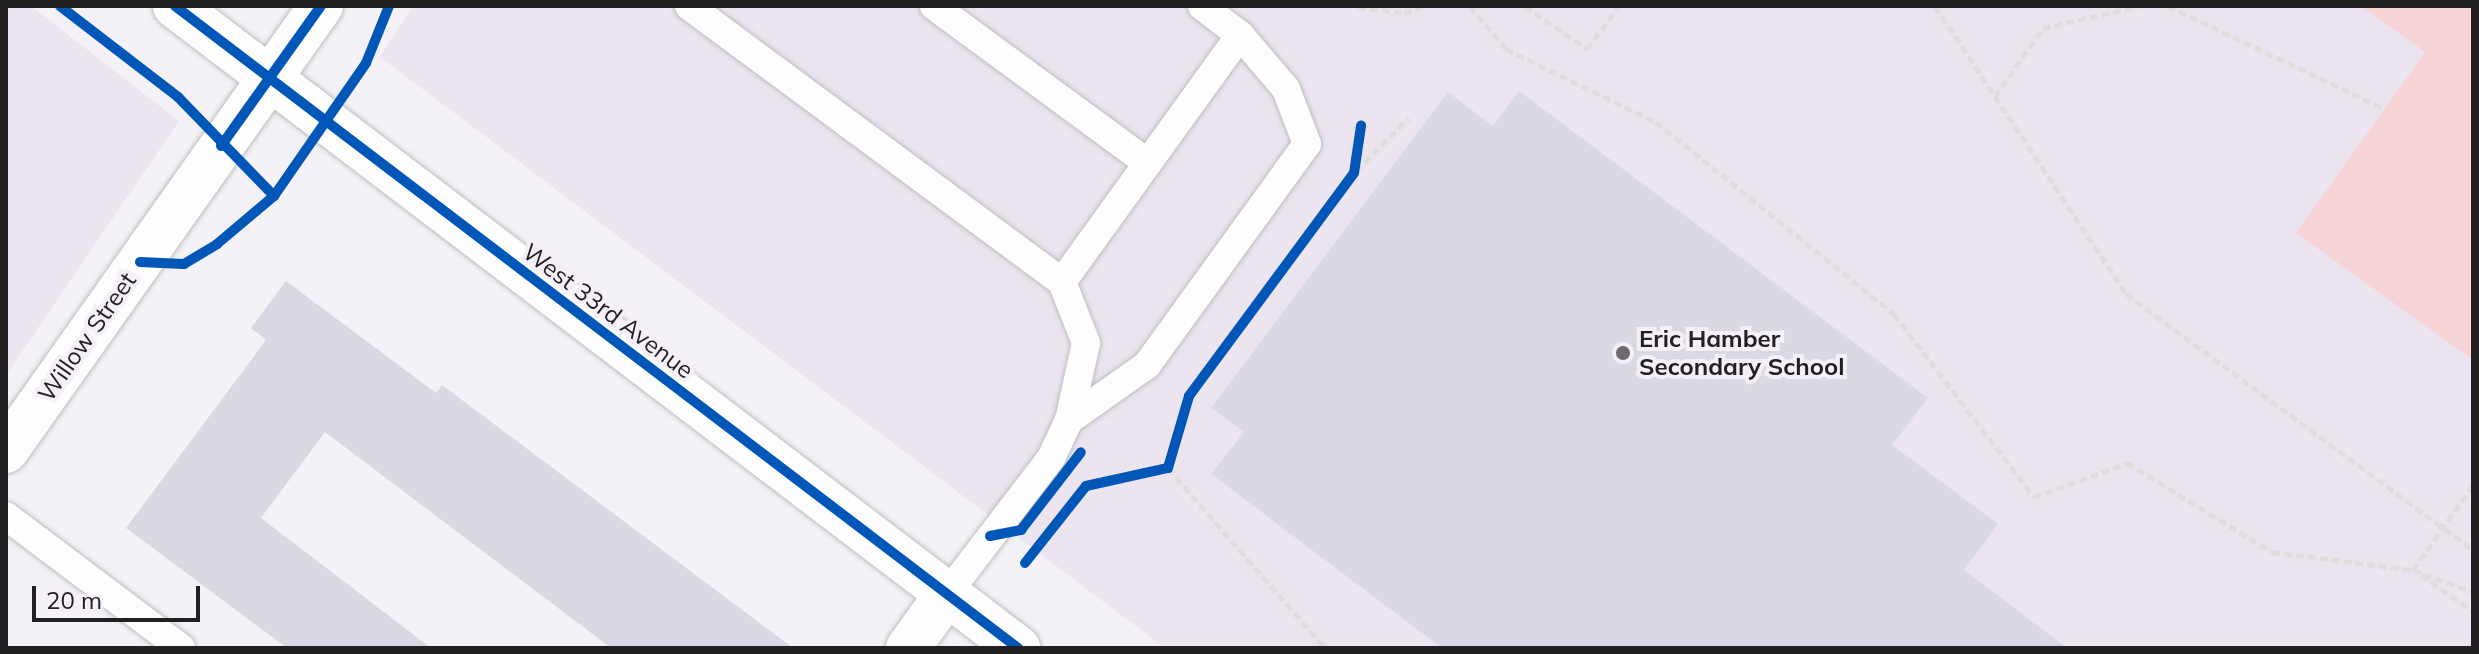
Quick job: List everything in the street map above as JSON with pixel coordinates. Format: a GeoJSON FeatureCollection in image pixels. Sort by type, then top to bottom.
{"type":"FeatureCollection","features":[{"type":"Feature","properties":{"kind":"street","name":"West 33rd Avenue"},"geometry":{"type":"LineString","coordinates":[[175,6],[1018,648]]}},
{"type":"Feature","properties":{"kind":"street","name":"Willow Street"},"geometry":{"type":"LineString","coordinates":[[6,451],[321,6]]}},
{"type":"Feature","properties":{"kind":"street"},"geometry":{"type":"LineString","coordinates":[[908,648],[947,594]]}},
{"type":"Feature","properties":{"kind":"lane"},"geometry":{"type":"LineString","coordinates":[[689,6],[1062,282],[1086,343],[1069,420],[1051,458],[947,594]]}},
{"type":"Feature","properties":{"kind":"lane"},"geometry":{"type":"LineString","coordinates":[[934,6],[1148,163]]}},
{"type":"Feature","properties":{"kind":"lane"},"geometry":{"type":"LineString","coordinates":[[1069,420],[1147,365],[1307,144],[1286,89],[1240,35],[1202,6]]}},
{"type":"Feature","properties":{"kind":"lane"},"geometry":{"type":"LineString","coordinates":[[1062,282],[1240,35]]}},
{"type":"Feature","properties":{"kind":"lane"},"geometry":{"type":"LineString","coordinates":[[6,516],[181,648]]}},
{"type":"Feature","properties":{"kind":"path"},"geometry":{"type":"LineString","coordinates":[[1357,6],[1404,13],[1425,6]]}},
{"type":"Feature","properties":{"kind":"path"},"geometry":{"type":"LineString","coordinates":[[1470,6],[1506,49],[1656,122],[1894,314],[2034,497],[2127,463],[2272,552],[2413,570],[2473,592]]}},
{"type":"Feature","properties":{"kind":"path"},"geometry":{"type":"LineString","coordinates":[[1525,6],[1587,49],[1619,6]]}},
{"type":"Feature","properties":{"kind":"path"},"geometry":{"type":"LineString","coordinates":[[1935,6],[2126,294],[2445,525],[2473,550]]}},
{"type":"Feature","properties":{"kind":"path"},"geometry":{"type":"LineString","coordinates":[[1995,97],[2043,28],[2140,6]]}},
{"type":"Feature","properties":{"kind":"path"},"geometry":{"type":"LineString","coordinates":[[2168,6],[2385,109]]}},
{"type":"Feature","properties":{"kind":"path"},"geometry":{"type":"LineString","coordinates":[[1354,173],[1409,118]]}},
{"type":"Feature","properties":{"kind":"path"},"geometry":{"type":"LineString","coordinates":[[1168,468],[1325,648]]}},
{"type":"Feature","properties":{"kind":"path"},"geometry":{"type":"LineString","coordinates":[[2413,570],[2473,485]]}},
{"type":"Feature","properties":{"kind":"path"},"geometry":{"type":"LineString","coordinates":[[2413,570],[2473,611]]}},
{"type":"Feature","properties":{"kind":"shaded area"},"geometry":{"type":"Polygon","coordinates":[[[6,6],[31,6],[179,121],[6,375],[6,6]]]}},
{"type":"Feature","properties":{"kind":"shaded area","name":"Eric Hamber Secondary School"},"geometry":{"type":"Polygon","coordinates":[[[413,6],[2473,6],[2473,648],[1165,648],[380,57],[413,6]]]}},
{"type":"Feature","properties":{"kind":"shaded area"},"geometry":{"type":"Polygon","coordinates":[[[2361,6],[2473,6],[2473,360],[2296,233],[2425,52],[2361,6]]]}},
{"type":"Feature","properties":{"kind":"building","name":"Eric Hamber Secondary School"},"geometry":{"type":"Polygon","coordinates":[[[1519,91],[1928,398],[1892,445],[1998,524],[1964,570],[2067,648],[1442,648],[1211,474],[1244,432],[1211,408],[1448,92],[1493,126],[1519,91]]]}},
{"type":"Feature","properties":{"kind":"building"},"geometry":{"type":"Polygon","coordinates":[[[286,281],[436,393],[442,385],[793,648],[611,648],[325,432],[261,518],[431,648],[287,648],[126,528],[266,340],[251,328],[286,281]]]}},
{"type":"Feature","properties":{"kind":"cycle path"},"geometry":{"type":"LineString","coordinates":[[60,6],[178,97],[274,196]]}},
{"type":"Feature","properties":{"kind":"cycle path"},"geometry":{"type":"LineString","coordinates":[[175,6],[1018,648]]}},
{"type":"Feature","properties":{"kind":"cycle path"},"geometry":{"type":"LineString","coordinates":[[221,146],[321,6]]}},
{"type":"Feature","properties":{"kind":"cycle path"},"geometry":{"type":"LineString","coordinates":[[140,262],[184,264],[217,244],[274,196],[366,63],[389,6]]}},
{"type":"Feature","properties":{"kind":"cycle path"},"geometry":{"type":"LineString","coordinates":[[1025,563],[1086,486],[1168,468],[1189,396],[1354,173],[1361,126]]}},
{"type":"Feature","properties":{"kind":"cycle path"},"geometry":{"type":"LineString","coordinates":[[990,536],[1021,530],[1081,452]]}},
{"type":"Feature","properties":{"kind":"place","name":"Eric Hamber Secondary School"},"geometry":{"type":"Point","coordinates":[1623,353]}}]}
